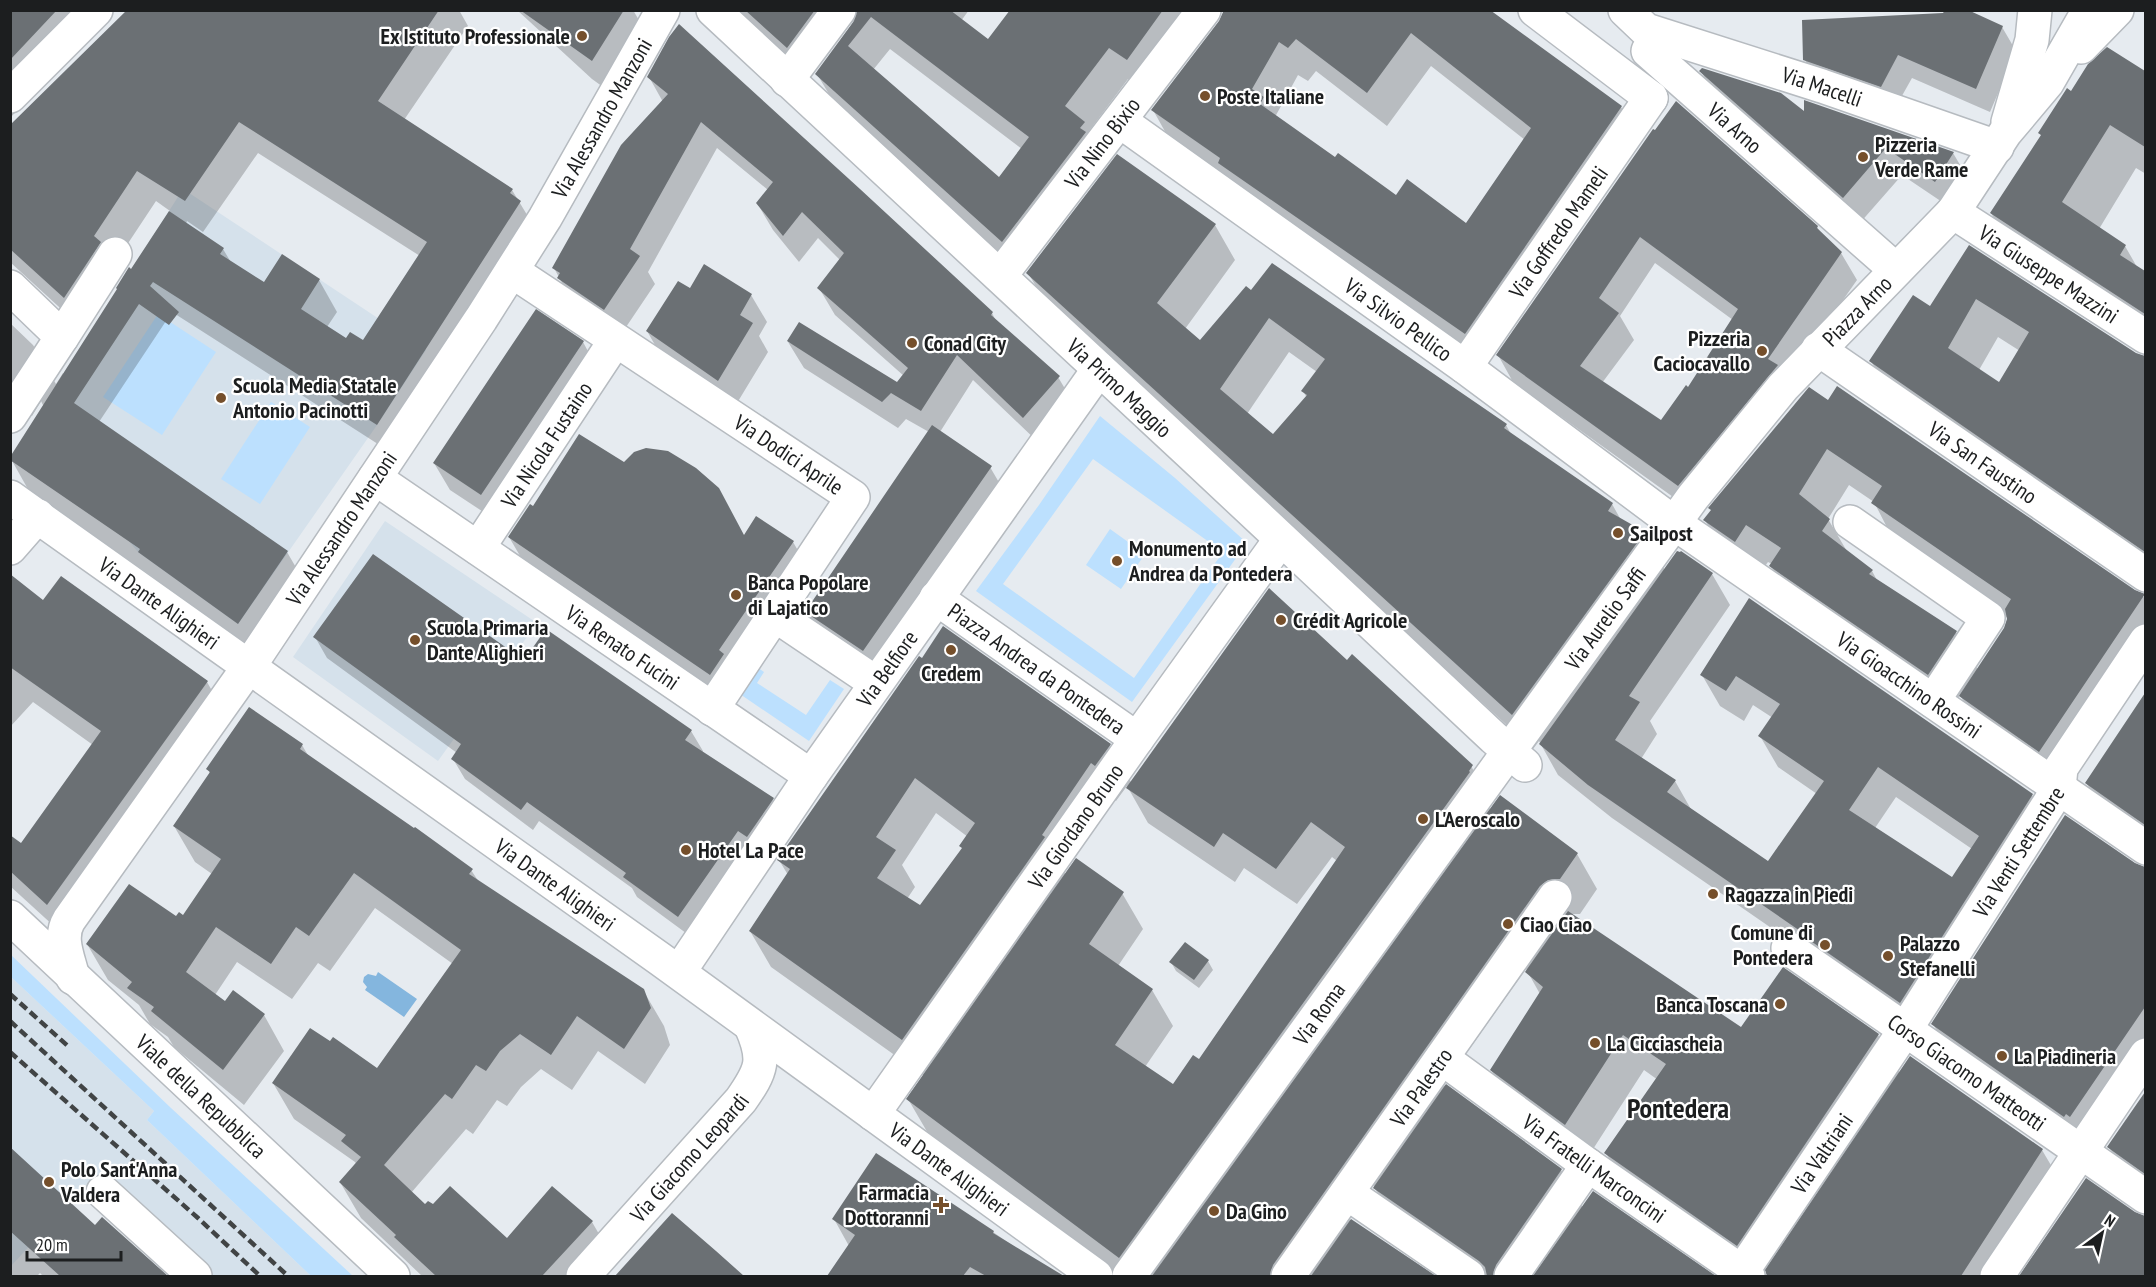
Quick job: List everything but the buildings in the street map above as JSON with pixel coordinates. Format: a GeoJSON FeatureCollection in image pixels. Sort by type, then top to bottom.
{"type":"FeatureCollection","features":[{"type":"Feature","properties":{"kind":"street"},"geometry":{"type":"LineString","coordinates":[[10,96],[96,10]]}},
{"type":"Feature","properties":{"kind":"street","name":"Via Alessandro Manzoni"},"geometry":{"type":"LineString","coordinates":[[73,978],[64,942],[65,926],[250,665],[512,271],[663,10]]}},
{"type":"Feature","properties":{"kind":"street","name":"Via Primo Maggio"},"geometry":{"type":"LineString","coordinates":[[713,10],[1517,758]]}},
{"type":"Feature","properties":{"kind":"street"},"geometry":{"type":"LineString","coordinates":[[787,80],[839,10]]}},
{"type":"Feature","properties":{"kind":"street","name":"Via Nino Bixio"},"geometry":{"type":"LineString","coordinates":[[1000,276],[1204,10]]}},
{"type":"Feature","properties":{"kind":"street"},"geometry":{"type":"LineString","coordinates":[[1534,10],[1651,98]]}},
{"type":"Feature","properties":{"kind":"street"},"geometry":{"type":"LineString","coordinates":[[2046,83],[2089,10]]}},
{"type":"Feature","properties":{"kind":"street"},"geometry":{"type":"LineString","coordinates":[[1953,212],[2001,140],[2046,83],[2117,10]]}},
{"type":"Feature","properties":{"kind":"street"},"geometry":{"type":"LineString","coordinates":[[2001,140],[2038,20]]}},
{"type":"Feature","properties":{"kind":"street"},"geometry":{"type":"LineString","coordinates":[[1641,25],[1651,98]]}},
{"type":"Feature","properties":{"kind":"street","name":"Via Macelli"},"geometry":{"type":"LineString","coordinates":[[1641,25],[1822,86],[2001,140]]}},
{"type":"Feature","properties":{"kind":"street","name":"Via Arno"},"geometry":{"type":"LineString","coordinates":[[1641,25],[1837,218]]}},
{"type":"Feature","properties":{"kind":"street","name":"Via Goffredo Mameli"},"geometry":{"type":"LineString","coordinates":[[1465,367],[1651,98]]}},
{"type":"Feature","properties":{"kind":"street","name":"Via Silvio Pellico"},"geometry":{"type":"LineString","coordinates":[[1120,121],[1465,367],[1674,523]]}},
{"type":"Feature","properties":{"kind":"street","name":"Piazza Arno"},"geometry":{"type":"LineString","coordinates":[[1818,349],[1953,212]]}},
{"type":"Feature","properties":{"kind":"street","name":"Via Giuseppe Mazzini"},"geometry":{"type":"LineString","coordinates":[[1953,212],[2145,337]]}},
{"type":"Feature","properties":{"kind":"street","name":"Piazza Arno"},"geometry":{"type":"LineString","coordinates":[[1837,218],[1896,270]]}},
{"type":"Feature","properties":{"kind":"street"},"geometry":{"type":"LineString","coordinates":[[10,417],[115,254]]}},
{"type":"Feature","properties":{"kind":"street","name":"Via Dodici Aprile"},"geometry":{"type":"LineString","coordinates":[[512,271],[853,497],[712,709]]}},
{"type":"Feature","properties":{"kind":"street"},"geometry":{"type":"LineString","coordinates":[[10,287],[62,337]]}},
{"type":"Feature","properties":{"kind":"street","name":"Via Nicola Fustaino"},"geometry":{"type":"LineString","coordinates":[[478,548],[615,341]]}},
{"type":"Feature","properties":{"kind":"street","name":"Via Aurelio Saffi"},"geometry":{"type":"LineString","coordinates":[[1517,758],[1674,523],[1768,404],[1818,349]]}},
{"type":"Feature","properties":{"kind":"street","name":"Via San Faustino"},"geometry":{"type":"LineString","coordinates":[[1818,349],[2145,575]]}},
{"type":"Feature","properties":{"kind":"street","name":"Via Belfiore"},"geometry":{"type":"LineString","coordinates":[[678,972],[811,776],[1099,369]]}},
{"type":"Feature","properties":{"kind":"street","name":"Via Renato Fucini"},"geometry":{"type":"LineString","coordinates":[[375,478],[811,776]]}},
{"type":"Feature","properties":{"kind":"street","name":"Via Dante Alighieri"},"geometry":{"type":"LineString","coordinates":[[10,497],[250,665],[678,972],[1096,1276]]}},
{"type":"Feature","properties":{"kind":"street"},"geometry":{"type":"LineString","coordinates":[[10,548],[38,516]]}},
{"type":"Feature","properties":{"kind":"street"},"geometry":{"type":"LineString","coordinates":[[1850,522],[1988,618],[1933,701]]}},
{"type":"Feature","properties":{"kind":"street","name":"Via Gioacchino Rossini"},"geometry":{"type":"LineString","coordinates":[[1674,523],[2145,848]]}},
{"type":"Feature","properties":{"kind":"street","name":"Via Giordano Bruno"},"geometry":{"type":"LineString","coordinates":[[873,1114],[1281,539]]}},
{"type":"Feature","properties":{"kind":"street","name":"Piazza Andrea da Pontedera"},"geometry":{"type":"LineString","coordinates":[[936,598],[1137,739]]}},
{"type":"Feature","properties":{"kind":"street"},"geometry":{"type":"LineString","coordinates":[[776,615],[876,683]]}},
{"type":"Feature","properties":{"kind":"street","name":"Via Venti Settembre"},"geometry":{"type":"LineString","coordinates":[[1905,1030],[2059,788],[2061,768],[2145,641]]}},
{"type":"Feature","properties":{"kind":"street","name":"Via Roma"},"geometry":{"type":"LineString","coordinates":[[1129,1276],[1517,758]]}},
{"type":"Feature","properties":{"kind":"street","name":"Via Palestro"},"geometry":{"type":"LineString","coordinates":[[1288,1276],[1556,897]]}},
{"type":"Feature","properties":{"kind":"street","name":"Viale della Repubblica"},"geometry":{"type":"LineString","coordinates":[[10,917],[393,1276]]}},
{"type":"Feature","properties":{"kind":"street","name":"Corso Giacomo Matteotti"},"geometry":{"type":"LineString","coordinates":[[1788,948],[2145,1197]]}},
{"type":"Feature","properties":{"kind":"street","name":"Via Giacomo Leopardi"},"geometry":{"type":"LineString","coordinates":[[583,1276],[741,1100],[759,1072],[761,1057],[751,1026]]}},
{"type":"Feature","properties":{"kind":"street","name":"Via Valtriani"},"geometry":{"type":"LineString","coordinates":[[1743,1275],[1905,1030]]}},
{"type":"Feature","properties":{"kind":"street"},"geometry":{"type":"LineString","coordinates":[[1997,1276],[2145,1054]]}},
{"type":"Feature","properties":{"kind":"street","name":"Via Fratelli Marconcini"},"geometry":{"type":"LineString","coordinates":[[1442,1059],[1743,1275]]}},
{"type":"Feature","properties":{"kind":"street"},"geometry":{"type":"LineString","coordinates":[[1511,1276],[1588,1165]]}},
{"type":"Feature","properties":{"kind":"street"},"geometry":{"type":"LineString","coordinates":[[103,1192],[195,1276]]}},
{"type":"Feature","properties":{"kind":"street"},"geometry":{"type":"LineString","coordinates":[[1347,1193],[1468,1276]]}},
{"type":"Feature","properties":{"kind":"shaded area","name":"Scuola Media Statale Antonio Pacinotti"},"geometry":{"type":"Polygon","coordinates":[[[183,189],[426,350],[377,425],[238,624],[138,552],[128,540],[11,460],[183,189]]]}},
{"type":"Feature","properties":{"kind":"shaded area"},"geometry":{"type":"Polygon","coordinates":[[[158,314],[216,352],[162,435],[103,397],[158,314]]]}},
{"type":"Feature","properties":{"kind":"shaded area"},"geometry":{"type":"Polygon","coordinates":[[[271,402],[310,427],[260,504],[221,479],[271,402]]]}},
{"type":"Feature","properties":{"kind":"shaded area"},"geometry":{"type":"Polygon","coordinates":[[[1100,416],[1175,478],[1247,543],[1132,702],[976,591],[1100,416]],[[1093,459],[1003,584],[1134,678],[1223,552],[1093,459]]]}},
{"type":"Feature","properties":{"kind":"shaded area","name":"Scuola Primaria Dante Alighieri"},"geometry":{"type":"Polygon","coordinates":[[[385,521],[537,623],[438,761],[293,657],[385,521]]]}},
{"type":"Feature","properties":{"kind":"shaded area"},"geometry":{"type":"Polygon","coordinates":[[[1110,529],[1145,554],[1121,589],[1086,565],[1110,529]]]}},
{"type":"Feature","properties":{"kind":"shaded area"},"geometry":{"type":"Polygon","coordinates":[[[751,663],[764,672],[757,683],[806,715],[830,680],[844,689],[809,741],[734,690],[751,663]]]}},
{"type":"Feature","properties":{"kind":"shaded area"},"geometry":{"type":"Polygon","coordinates":[[[10,954],[171,1108],[353,1276],[311,1276],[147,1120],[154,1111],[11,977],[10,954]]]}},
{"type":"Feature","properties":{"kind":"shaded area"},"geometry":{"type":"Polygon","coordinates":[[[378,972],[417,999],[404,1017],[365,990],[367,987],[363,982],[364,977],[368,974],[376,976],[378,972]]]}},
{"type":"Feature","properties":{"kind":"shaded area"},"geometry":{"type":"Polygon","coordinates":[[[11,977],[154,1111],[147,1120],[311,1276],[209,1276],[95,1175],[11,1266],[11,977]]]}},
{"type":"Feature","properties":{"kind":"railway"},"geometry":{"type":"LineString","coordinates":[[10,994],[69,1047]]}},
{"type":"Feature","properties":{"kind":"railway"},"geometry":{"type":"LineString","coordinates":[[10,1021],[288,1276]]}},
{"type":"Feature","properties":{"kind":"railway"},"geometry":{"type":"LineString","coordinates":[[10,1052],[198,1218],[260,1276]]}},
{"type":"Feature","properties":{"kind":"place","name":"Ex Istituto Professionale"},"geometry":{"type":"Point","coordinates":[582,36]}},
{"type":"Feature","properties":{"kind":"place","name":"Poste Italiane"},"geometry":{"type":"Point","coordinates":[1205,96]}},
{"type":"Feature","properties":{"kind":"place","name":"Pizzeria Verde Rame"},"geometry":{"type":"Point","coordinates":[1863,157]}},
{"type":"Feature","properties":{"kind":"place","name":"Conad City"},"geometry":{"type":"Point","coordinates":[912,343]}},
{"type":"Feature","properties":{"kind":"place","name":"Pizzeria Caciocavallo"},"geometry":{"type":"Point","coordinates":[1762,351]}},
{"type":"Feature","properties":{"kind":"place","name":"Scuola Media Statale Antonio Pacinotti"},"geometry":{"type":"Point","coordinates":[221,398]}},
{"type":"Feature","properties":{"kind":"place","name":"Sailpost"},"geometry":{"type":"Point","coordinates":[1618,533]}},
{"type":"Feature","properties":{"kind":"place","name":"Monumento ad Andrea da Pontedera"},"geometry":{"type":"Point","coordinates":[1117,561]}},
{"type":"Feature","properties":{"kind":"place","name":"Banca Popolare di Lajatico"},"geometry":{"type":"Point","coordinates":[736,595]}},
{"type":"Feature","properties":{"kind":"place","name":"Crédit Agricole"},"geometry":{"type":"Point","coordinates":[1281,620]}},
{"type":"Feature","properties":{"kind":"place","name":"Scuola Primaria Dante Alighieri"},"geometry":{"type":"Point","coordinates":[415,640]}},
{"type":"Feature","properties":{"kind":"place","name":"Credem"},"geometry":{"type":"Point","coordinates":[951,650]}},
{"type":"Feature","properties":{"kind":"place","name":"L'Aeroscalo"},"geometry":{"type":"Point","coordinates":[1423,819]}},
{"type":"Feature","properties":{"kind":"place","name":"Hotel La Pace"},"geometry":{"type":"Point","coordinates":[686,850]}},
{"type":"Feature","properties":{"kind":"place","name":"Ragazza in Piedi"},"geometry":{"type":"Point","coordinates":[1713,894]}},
{"type":"Feature","properties":{"kind":"place","name":"Ciao Ciao"},"geometry":{"type":"Point","coordinates":[1508,924]}},
{"type":"Feature","properties":{"kind":"place","name":"Comune di Pontedera"},"geometry":{"type":"Point","coordinates":[1825,945]}},
{"type":"Feature","properties":{"kind":"place","name":"Palazzo Stefanelli"},"geometry":{"type":"Point","coordinates":[1888,956]}},
{"type":"Feature","properties":{"kind":"place","name":"Banca Toscana"},"geometry":{"type":"Point","coordinates":[1780,1004]}},
{"type":"Feature","properties":{"kind":"place","name":"La Cicciascheia"},"geometry":{"type":"Point","coordinates":[1595,1043]}},
{"type":"Feature","properties":{"kind":"place","name":"La Piadineria"},"geometry":{"type":"Point","coordinates":[2002,1056]}},
{"type":"Feature","properties":{"kind":"place","name":"Polo Sant'Anna Valdera"},"geometry":{"type":"Point","coordinates":[49,1182]}},
{"type":"Feature","properties":{"kind":"place","name":"Farmacia Dottoranni"},"geometry":{"type":"Point","coordinates":[941,1205]}},
{"type":"Feature","properties":{"kind":"place","name":"Da Gino"},"geometry":{"type":"Point","coordinates":[1214,1211]}},
{"type":"Feature","properties":{"kind":"district","name":"Pontedera"},"geometry":{"type":"Point","coordinates":[1678,1108]}}]}
